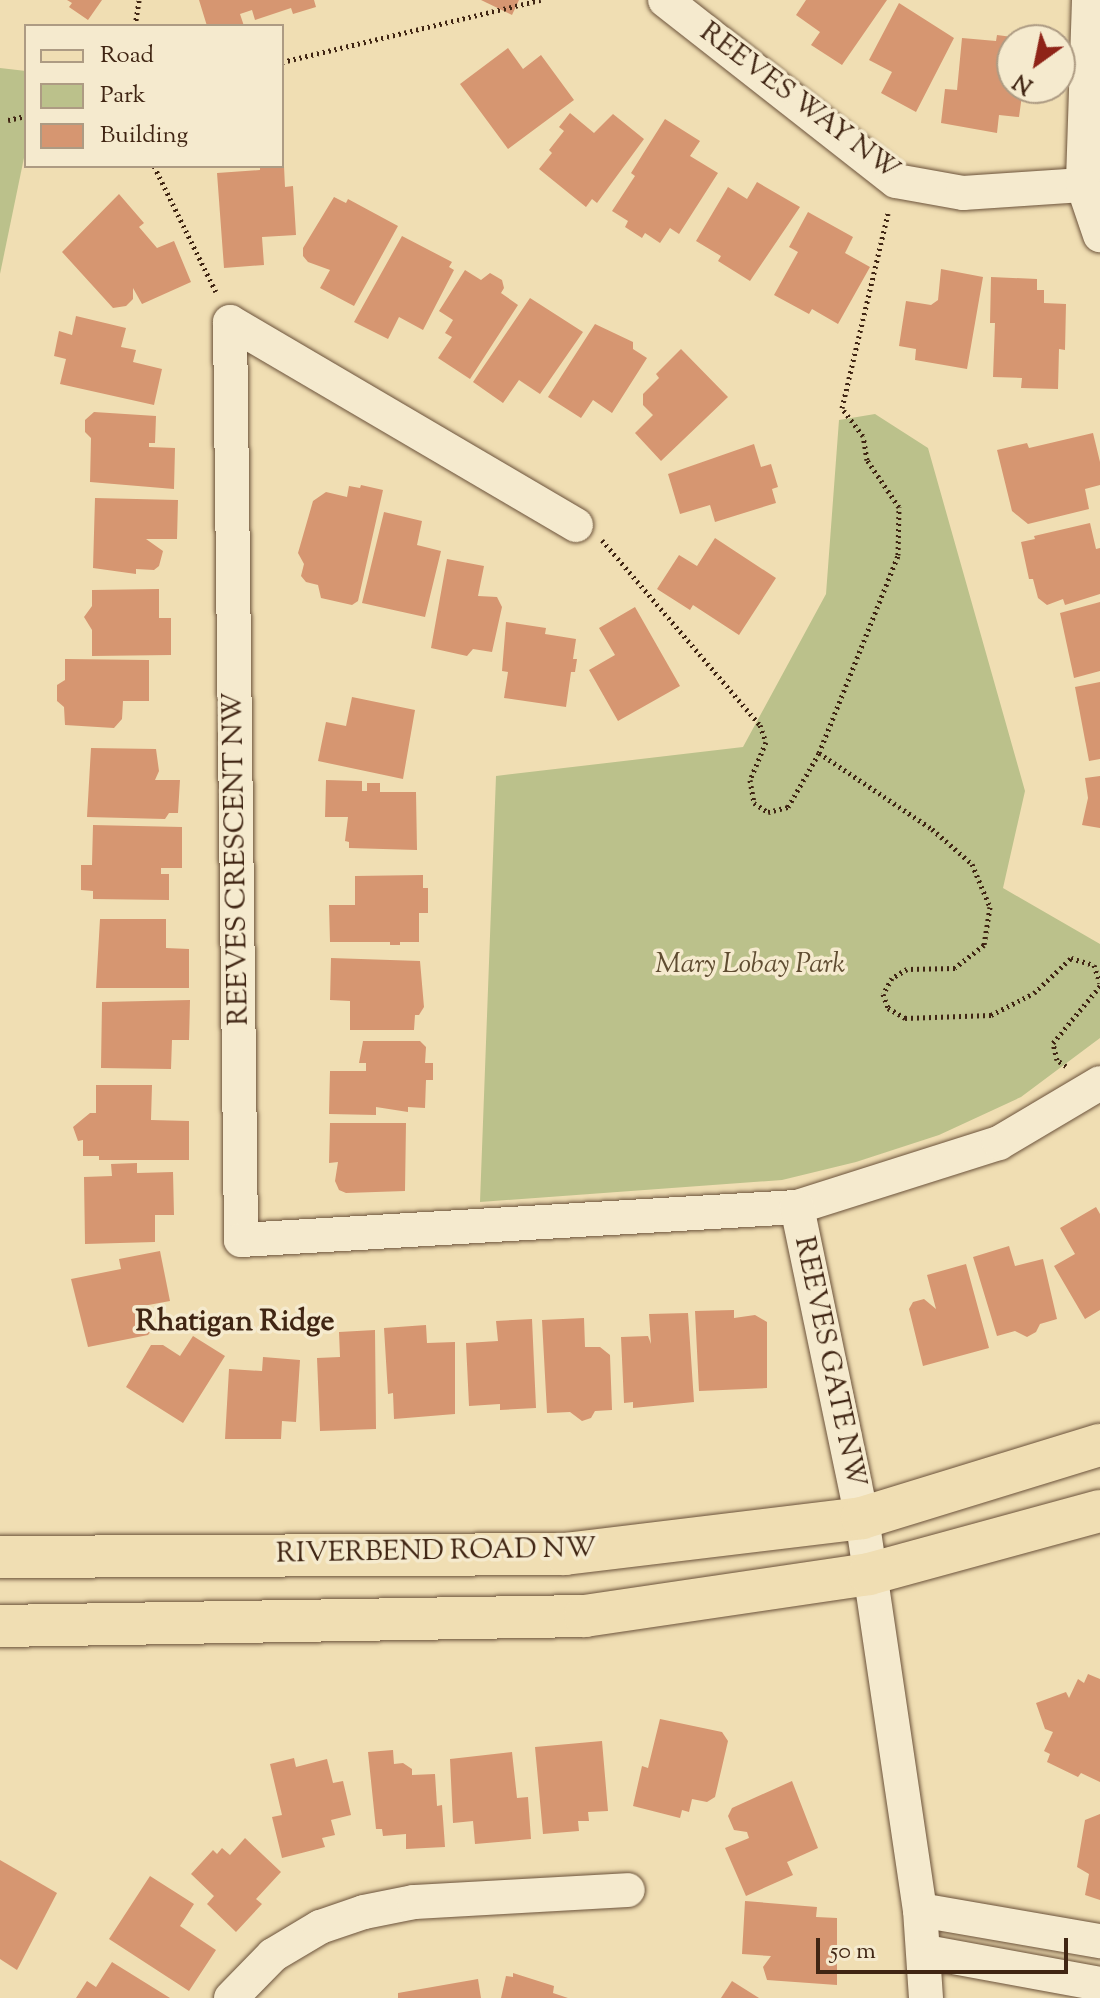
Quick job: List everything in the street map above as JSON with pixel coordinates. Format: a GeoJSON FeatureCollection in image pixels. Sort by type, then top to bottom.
{"type":"FeatureCollection","features":[{"type":"Feature","properties":{"kind":"main road","name":"RIVERBEND ROAD NW"},"geometry":{"type":"LineString","coordinates":[[0,1557],[565,1554],[862,1518],[1100,1445]]}},
{"type":"Feature","properties":{"kind":"main road"},"geometry":{"type":"LineString","coordinates":[[0,1626],[585,1616],[869,1574],[1100,1511]]}},
{"type":"Feature","properties":{"kind":"street","name":"REEVES WAY NW"},"geometry":{"type":"LineString","coordinates":[[665,0],[896,181],[963,193],[1083,185]]}},
{"type":"Feature","properties":{"kind":"street"},"geometry":{"type":"LineString","coordinates":[[1089,0],[1083,185],[1100,235]]}},
{"type":"Feature","properties":{"kind":"street"},"geometry":{"type":"LineString","coordinates":[[230,322],[576,525]]}},
{"type":"Feature","properties":{"kind":"street","name":"REEVES CRESCENT NW"},"geometry":{"type":"LineString","coordinates":[[230,322],[241,1240],[797,1207]]}},
{"type":"Feature","properties":{"kind":"street"},"geometry":{"type":"LineString","coordinates":[[797,1207],[999,1143],[1090,1074]]}},
{"type":"Feature","properties":{"kind":"street","name":"REEVES GATE NW"},"geometry":{"type":"LineString","coordinates":[[797,1207],[862,1518],[926,1952],[926,1998]]}},
{"type":"Feature","properties":{"kind":"street"},"geometry":{"type":"LineString","coordinates":[[231,1998],[273,1955],[320,1927],[364,1912],[414,1902],[628,1890]]}},
{"type":"Feature","properties":{"kind":"street"},"geometry":{"type":"LineString","coordinates":[[920,1910],[1100,1941]]}},
{"type":"Feature","properties":{"kind":"street"},"geometry":{"type":"LineString","coordinates":[[926,1952],[1100,1984]]}},
{"type":"Feature","properties":{"kind":"path"},"geometry":{"type":"LineString","coordinates":[[135,24],[139,0]]}},
{"type":"Feature","properties":{"kind":"path"},"geometry":{"type":"LineString","coordinates":[[284,62],[541,0]]}},
{"type":"Feature","properties":{"kind":"path"},"geometry":{"type":"LineString","coordinates":[[8,120],[24,116]]}},
{"type":"Feature","properties":{"kind":"path"},"geometry":{"type":"LineString","coordinates":[[155,168],[230,322]]}},
{"type":"Feature","properties":{"kind":"path"},"geometry":{"type":"LineString","coordinates":[[576,525],[598,536],[760,725],[766,742],[750,780],[754,803],[768,812],[788,807],[819,753],[898,555],[899,507],[867,460],[863,436],[842,408],[896,181]]}},
{"type":"Feature","properties":{"kind":"path"},"geometry":{"type":"LineString","coordinates":[[819,753],[932,829],[972,864],[990,907],[984,945],[955,968],[907,969],[892,978],[883,994],[888,1008],[905,1018],[991,1015],[1034,993],[1071,958],[1094,965],[1100,984],[1053,1043],[1057,1060],[1069,1069],[1090,1074]]}},
{"type":"Feature","properties":{"kind":"green space"},"geometry":{"type":"Polygon","coordinates":[[[0,68],[24,71],[24,158],[0,274],[0,68]]]}},
{"type":"Feature","properties":{"kind":"green space","name":"Mary Lobay Park"},"geometry":{"type":"Polygon","coordinates":[[[875,414],[928,448],[1025,791],[1003,888],[1100,944],[1100,1038],[1021,1097],[939,1135],[856,1162],[782,1180],[480,1202],[496,776],[743,747],[826,594],[839,420],[875,414]]]}},
{"type":"Feature","properties":{"kind":"building"},"geometry":{"type":"Polygon","coordinates":[[[67,0],[102,0],[88,20],[69,7],[72,3],[67,0]]]}},
{"type":"Feature","properties":{"kind":"building"},"geometry":{"type":"Polygon","coordinates":[[[199,0],[314,0],[316,7],[293,14],[291,8],[255,20],[252,10],[240,14],[243,24],[206,24],[199,0]]]}},
{"type":"Feature","properties":{"kind":"building"},"geometry":{"type":"Polygon","coordinates":[[[481,0],[519,0],[512,15],[481,0]]]}},
{"type":"Feature","properties":{"kind":"building"},"geometry":{"type":"Polygon","coordinates":[[[806,0],[887,0],[842,65],[811,45],[820,32],[796,15],[806,0]]]}},
{"type":"Feature","properties":{"kind":"building"},"geometry":{"type":"Polygon","coordinates":[[[899,3],[954,38],[916,112],[881,93],[892,72],[869,60],[899,3]]]}},
{"type":"Feature","properties":{"kind":"building"},"geometry":{"type":"Polygon","coordinates":[[[962,38],[996,41],[996,104],[1021,104],[1019,117],[999,115],[997,133],[941,123],[945,89],[957,90],[962,38]]]}},
{"type":"Feature","properties":{"kind":"building"},"geometry":{"type":"Polygon","coordinates":[[[508,48],[523,69],[541,55],[574,100],[508,149],[460,84],[508,48]]]}},
{"type":"Feature","properties":{"kind":"building"},"geometry":{"type":"Polygon","coordinates":[[[570,113],[594,133],[613,114],[644,139],[597,203],[592,199],[586,207],[539,169],[552,153],[549,150],[564,131],[559,127],[570,113]]]}},
{"type":"Feature","properties":{"kind":"building"},"geometry":{"type":"Polygon","coordinates":[[[665,119],[700,141],[690,156],[718,173],[679,234],[670,228],[660,243],[645,233],[642,238],[625,227],[628,221],[612,211],[635,176],[631,173],[665,119]]]}},
{"type":"Feature","properties":{"kind":"building"},"geometry":{"type":"Polygon","coordinates":[[[284,166],[285,187],[293,186],[296,235],[262,237],[264,265],[224,268],[217,173],[284,166]]]}},
{"type":"Feature","properties":{"kind":"building"},"geometry":{"type":"Polygon","coordinates":[[[757,182],[800,207],[750,281],[718,261],[721,256],[696,241],[728,187],[747,199],[757,182]]]}},
{"type":"Feature","properties":{"kind":"building"},"geometry":{"type":"Polygon","coordinates":[[[119,194],[144,223],[139,227],[157,248],[174,241],[191,282],[142,304],[133,288],[133,299],[126,306],[113,308],[62,252],[119,194]]]}},
{"type":"Feature","properties":{"kind":"building"},"geometry":{"type":"Polygon","coordinates":[[[334,197],[346,203],[348,199],[398,226],[354,306],[320,288],[330,270],[308,262],[303,256],[303,248],[334,197]]]}},
{"type":"Feature","properties":{"kind":"building"},"geometry":{"type":"Polygon","coordinates":[[[808,212],[853,237],[845,253],[870,267],[838,324],[812,309],[809,314],[774,295],[798,252],[789,247],[808,212]]]}},
{"type":"Feature","properties":{"kind":"building"},"geometry":{"type":"Polygon","coordinates":[[[402,236],[452,262],[449,267],[454,270],[423,330],[399,317],[388,339],[354,322],[402,236]]]}},
{"type":"Feature","properties":{"kind":"building"},"geometry":{"type":"Polygon","coordinates":[[[941,269],[983,277],[967,369],[915,360],[916,349],[899,346],[906,301],[931,305],[938,300],[941,269]]]}},
{"type":"Feature","properties":{"kind":"building"},"geometry":{"type":"Polygon","coordinates":[[[465,270],[481,280],[490,273],[502,280],[504,288],[501,293],[518,305],[470,379],[438,358],[452,337],[445,333],[453,320],[439,311],[465,270]]]}},
{"type":"Feature","properties":{"kind":"building"},"geometry":{"type":"Polygon","coordinates":[[[991,277],[1037,279],[1037,290],[1044,290],[1044,303],[1066,304],[1065,350],[1059,349],[1058,389],[1021,388],[1022,378],[993,377],[995,323],[990,323],[991,277]]]}},
{"type":"Feature","properties":{"kind":"building"},"geometry":{"type":"Polygon","coordinates":[[[530,298],[583,332],[540,394],[519,380],[503,403],[473,382],[530,298]]]}},
{"type":"Feature","properties":{"kind":"building"},"geometry":{"type":"Polygon","coordinates":[[[76,316],[126,328],[121,347],[136,350],[133,362],[162,369],[154,405],[60,384],[66,359],[54,356],[59,331],[72,335],[76,316]]]}},
{"type":"Feature","properties":{"kind":"building"},"geometry":{"type":"Polygon","coordinates":[[[595,324],[633,342],[633,349],[647,358],[612,413],[593,400],[581,418],[548,397],[595,324]]]}},
{"type":"Feature","properties":{"kind":"building"},"geometry":{"type":"Polygon","coordinates":[[[681,349],[728,397],[661,461],[635,433],[653,415],[643,405],[643,394],[659,378],[656,374],[681,349]]]}},
{"type":"Feature","properties":{"kind":"building"},"geometry":{"type":"Polygon","coordinates":[[[94,412],[156,416],[155,443],[149,443],[149,447],[175,448],[174,489],[90,482],[91,438],[85,432],[85,420],[94,412]]]}},
{"type":"Feature","properties":{"kind":"building"},"geometry":{"type":"Polygon","coordinates":[[[1093,433],[1100,462],[1100,485],[1085,489],[1089,509],[1028,524],[1012,511],[997,450],[1027,443],[1029,448],[1093,433]]]}},
{"type":"Feature","properties":{"kind":"building"},"geometry":{"type":"Polygon","coordinates":[[[754,444],[761,467],[771,464],[778,487],[772,489],[776,503],[715,522],[710,505],[680,514],[668,474],[754,444]]]}},
{"type":"Feature","properties":{"kind":"building"},"geometry":{"type":"Polygon","coordinates":[[[361,485],[383,490],[358,601],[352,605],[321,598],[318,585],[306,582],[301,576],[304,564],[298,553],[313,501],[326,492],[347,497],[349,486],[360,488],[361,485]]]}},
{"type":"Feature","properties":{"kind":"building"},"geometry":{"type":"Polygon","coordinates":[[[95,498],[178,500],[177,539],[146,539],[163,551],[159,566],[154,570],[136,569],[136,574],[93,568],[95,498]]]}},
{"type":"Feature","properties":{"kind":"building"},"geometry":{"type":"Polygon","coordinates":[[[384,512],[422,521],[417,545],[441,551],[425,617],[362,603],[384,512]]]}},
{"type":"Feature","properties":{"kind":"building"},"geometry":{"type":"Polygon","coordinates":[[[1090,523],[1096,549],[1100,548],[1100,594],[1065,605],[1063,599],[1047,605],[1038,598],[1033,579],[1029,579],[1021,542],[1090,523]]]}},
{"type":"Feature","properties":{"kind":"building"},"geometry":{"type":"Polygon","coordinates":[[[715,538],[776,578],[739,635],[693,605],[690,610],[657,589],[679,555],[697,566],[715,538]]]}},
{"type":"Feature","properties":{"kind":"building"},"geometry":{"type":"Polygon","coordinates":[[[447,559],[484,566],[478,596],[497,597],[502,607],[492,652],[473,649],[467,656],[431,648],[447,559]]]}},
{"type":"Feature","properties":{"kind":"building"},"geometry":{"type":"Polygon","coordinates":[[[159,589],[159,618],[171,618],[171,655],[92,656],[92,630],[84,617],[92,606],[92,590],[159,589]]]}},
{"type":"Feature","properties":{"kind":"building"},"geometry":{"type":"Polygon","coordinates":[[[1100,602],[1100,671],[1074,678],[1060,613],[1100,602]]]}},
{"type":"Feature","properties":{"kind":"building"},"geometry":{"type":"Polygon","coordinates":[[[635,607],[680,686],[618,721],[589,670],[615,655],[599,628],[635,607]]]}},
{"type":"Feature","properties":{"kind":"building"},"geometry":{"type":"Polygon","coordinates":[[[506,622],[546,628],[545,634],[576,639],[573,659],[577,659],[575,672],[571,672],[566,707],[504,698],[508,672],[502,671],[506,622]]]}},
{"type":"Feature","properties":{"kind":"building"},"geometry":{"type":"Polygon","coordinates":[[[65,659],[149,660],[149,701],[123,701],[122,719],[114,728],[65,725],[64,707],[57,701],[57,685],[65,680],[65,659]]]}},
{"type":"Feature","properties":{"kind":"building"},"geometry":{"type":"Polygon","coordinates":[[[1100,682],[1100,759],[1089,761],[1075,687],[1100,682]]]}},
{"type":"Feature","properties":{"kind":"building"},"geometry":{"type":"Polygon","coordinates":[[[352,697],[415,710],[403,779],[318,761],[326,722],[346,726],[352,697]]]}},
{"type":"Feature","properties":{"kind":"building"},"geometry":{"type":"Polygon","coordinates":[[[91,748],[156,749],[159,771],[155,780],[180,780],[178,813],[169,813],[165,819],[87,817],[91,748]]]}},
{"type":"Feature","properties":{"kind":"building"},"geometry":{"type":"Polygon","coordinates":[[[1100,776],[1100,828],[1082,825],[1088,798],[1085,778],[1100,776]]]}},
{"type":"Feature","properties":{"kind":"building"},"geometry":{"type":"Polygon","coordinates":[[[326,780],[362,781],[362,791],[367,791],[367,783],[380,783],[380,792],[416,792],[417,850],[349,848],[349,842],[345,841],[348,817],[325,817],[326,780]]]}},
{"type":"Feature","properties":{"kind":"building"},"geometry":{"type":"Polygon","coordinates":[[[93,825],[182,827],[182,868],[161,868],[161,874],[169,874],[169,900],[93,899],[93,891],[81,890],[81,865],[92,865],[93,825]]]}},
{"type":"Feature","properties":{"kind":"building"},"geometry":{"type":"Polygon","coordinates":[[[423,875],[423,888],[428,888],[428,913],[419,913],[419,942],[390,945],[390,942],[330,942],[329,905],[355,905],[355,876],[423,875]]]}},
{"type":"Feature","properties":{"kind":"building"},"geometry":{"type":"Polygon","coordinates":[[[100,919],[166,919],[166,948],[189,949],[189,988],[96,988],[100,919]]]}},
{"type":"Feature","properties":{"kind":"building"},"geometry":{"type":"Polygon","coordinates":[[[331,958],[420,961],[424,1007],[419,1015],[415,1015],[414,1030],[350,1030],[350,1001],[330,1000],[331,958]]]}},
{"type":"Feature","properties":{"kind":"building"},"geometry":{"type":"Polygon","coordinates":[[[190,1000],[189,1040],[172,1040],[171,1069],[101,1068],[102,1002],[190,1000]]]}},
{"type":"Feature","properties":{"kind":"building"},"geometry":{"type":"Polygon","coordinates":[[[363,1041],[420,1041],[426,1047],[425,1063],[433,1063],[433,1080],[426,1080],[425,1108],[408,1107],[408,1112],[376,1107],[376,1115],[329,1114],[330,1071],[366,1071],[366,1063],[359,1063],[363,1041]]]}},
{"type":"Feature","properties":{"kind":"building"},"geometry":{"type":"Polygon","coordinates":[[[96,1085],[152,1085],[151,1120],[189,1121],[189,1160],[99,1160],[99,1156],[83,1156],[83,1140],[78,1141],[73,1127],[90,1113],[96,1113],[96,1085]]]}},
{"type":"Feature","properties":{"kind":"building"},"geometry":{"type":"Polygon","coordinates":[[[330,1123],[406,1123],[405,1191],[346,1193],[339,1190],[335,1181],[338,1162],[329,1163],[330,1123]]]}},
{"type":"Feature","properties":{"kind":"building"},"geometry":{"type":"Polygon","coordinates":[[[137,1163],[137,1173],[173,1172],[174,1215],[155,1215],[155,1242],[85,1244],[84,1177],[112,1176],[111,1164],[137,1163]]]}},
{"type":"Feature","properties":{"kind":"building"},"geometry":{"type":"Polygon","coordinates":[[[1096,1207],[1100,1214],[1100,1310],[1085,1319],[1054,1266],[1075,1254],[1060,1228],[1096,1207]]]}},
{"type":"Feature","properties":{"kind":"building"},"geometry":{"type":"Polygon","coordinates":[[[1009,1246],[1015,1266],[1043,1259],[1057,1319],[1040,1324],[1036,1332],[1027,1337],[1015,1331],[997,1336],[973,1257],[1009,1246]]]}},
{"type":"Feature","properties":{"kind":"building"},"geometry":{"type":"Polygon","coordinates":[[[160,1251],[170,1301],[143,1306],[151,1313],[154,1327],[148,1335],[88,1347],[71,1279],[121,1269],[119,1259],[160,1251]]]}},
{"type":"Feature","properties":{"kind":"building"},"geometry":{"type":"Polygon","coordinates":[[[966,1264],[989,1348],[923,1366],[909,1309],[913,1302],[924,1299],[936,1309],[927,1275],[966,1264]]]}},
{"type":"Feature","properties":{"kind":"building"},"geometry":{"type":"Polygon","coordinates":[[[734,1310],[734,1318],[755,1315],[767,1322],[767,1388],[699,1391],[695,1311],[734,1310]]]}},
{"type":"Feature","properties":{"kind":"building"},"geometry":{"type":"Polygon","coordinates":[[[688,1313],[694,1402],[633,1408],[633,1402],[624,1403],[621,1337],[648,1336],[651,1344],[649,1314],[688,1313]]]}},
{"type":"Feature","properties":{"kind":"building"},"geometry":{"type":"Polygon","coordinates":[[[584,1318],[585,1347],[600,1347],[610,1355],[612,1410],[595,1411],[591,1418],[582,1421],[570,1412],[547,1413],[542,1320],[584,1318]]]}},
{"type":"Feature","properties":{"kind":"building"},"geometry":{"type":"Polygon","coordinates":[[[532,1319],[536,1408],[500,1410],[500,1404],[469,1406],[466,1343],[498,1341],[496,1321],[532,1319]]]}},
{"type":"Feature","properties":{"kind":"building"},"geometry":{"type":"Polygon","coordinates":[[[426,1325],[427,1343],[455,1342],[455,1414],[394,1419],[393,1393],[388,1394],[384,1328],[426,1325]]]}},
{"type":"Feature","properties":{"kind":"building"},"geometry":{"type":"Polygon","coordinates":[[[375,1330],[376,1429],[320,1431],[317,1358],[340,1357],[339,1332],[375,1330]]]}},
{"type":"Feature","properties":{"kind":"building"},"geometry":{"type":"Polygon","coordinates":[[[193,1336],[225,1356],[183,1423],[126,1387],[151,1345],[163,1345],[180,1356],[193,1336]]]}},
{"type":"Feature","properties":{"kind":"building"},"geometry":{"type":"Polygon","coordinates":[[[263,1357],[300,1360],[296,1422],[282,1421],[281,1439],[225,1439],[229,1369],[262,1371],[263,1357]]]}},
{"type":"Feature","properties":{"kind":"building"},"geometry":{"type":"Polygon","coordinates":[[[1088,1674],[1100,1679],[1100,1782],[1081,1773],[1078,1777],[1047,1762],[1050,1754],[1044,1751],[1053,1732],[1045,1729],[1036,1703],[1066,1692],[1069,1698],[1078,1679],[1084,1683],[1088,1674]]]}},
{"type":"Feature","properties":{"kind":"building"},"geometry":{"type":"Polygon","coordinates":[[[660,1719],[722,1732],[728,1741],[715,1797],[707,1802],[692,1799],[689,1812],[682,1810],[680,1818],[633,1806],[642,1766],[648,1768],[660,1719]]]}},
{"type":"Feature","properties":{"kind":"building"},"geometry":{"type":"Polygon","coordinates":[[[602,1741],[608,1811],[588,1812],[589,1821],[578,1821],[579,1831],[543,1834],[535,1747],[602,1741]]]}},
{"type":"Feature","properties":{"kind":"building"},"geometry":{"type":"Polygon","coordinates":[[[393,1750],[394,1764],[403,1763],[412,1769],[412,1775],[435,1774],[437,1806],[442,1805],[445,1847],[406,1849],[406,1834],[383,1836],[382,1829],[376,1829],[368,1752],[393,1750]]]}},
{"type":"Feature","properties":{"kind":"building"},"geometry":{"type":"Polygon","coordinates":[[[512,1752],[517,1798],[528,1797],[531,1839],[475,1844],[473,1821],[453,1823],[450,1759],[512,1752]]]}},
{"type":"Feature","properties":{"kind":"building"},"geometry":{"type":"Polygon","coordinates":[[[294,1758],[296,1767],[327,1759],[333,1783],[343,1781],[351,1815],[331,1820],[335,1835],[322,1838],[325,1847],[282,1858],[272,1817],[282,1815],[270,1764],[294,1758]]]}},
{"type":"Feature","properties":{"kind":"building"},"geometry":{"type":"Polygon","coordinates":[[[792,1781],[818,1848],[787,1862],[793,1875],[746,1896],[725,1848],[749,1838],[747,1832],[734,1830],[728,1816],[732,1808],[792,1781]]]}},
{"type":"Feature","properties":{"kind":"building"},"geometry":{"type":"Polygon","coordinates":[[[1100,1814],[1100,1900],[1085,1895],[1089,1874],[1077,1867],[1085,1820],[1100,1814]]]}},
{"type":"Feature","properties":{"kind":"building"},"geometry":{"type":"Polygon","coordinates":[[[245,1838],[281,1872],[256,1899],[262,1904],[236,1932],[207,1904],[214,1896],[191,1874],[213,1850],[217,1854],[222,1848],[230,1855],[245,1838]]]}},
{"type":"Feature","properties":{"kind":"building"},"geometry":{"type":"Polygon","coordinates":[[[0,1860],[57,1893],[17,1970],[0,1959],[0,1860]]]}},
{"type":"Feature","properties":{"kind":"building"},"geometry":{"type":"Polygon","coordinates":[[[150,1876],[194,1904],[180,1926],[216,1950],[189,1991],[109,1939],[150,1876]]]}},
{"type":"Feature","properties":{"kind":"building"},"geometry":{"type":"Polygon","coordinates":[[[745,1901],[817,1907],[816,1917],[837,1918],[837,1985],[767,1980],[763,1967],[771,1956],[742,1954],[745,1901]]]}},
{"type":"Feature","properties":{"kind":"building"},"geometry":{"type":"Polygon","coordinates":[[[112,1962],[170,1998],[76,1998],[87,1981],[96,1987],[112,1962]]]}},
{"type":"Feature","properties":{"kind":"building"},"geometry":{"type":"Polygon","coordinates":[[[513,1973],[554,1986],[553,1993],[568,1998],[501,1998],[506,1976],[513,1977],[513,1973]]]}},
{"type":"Feature","properties":{"kind":"building"},"geometry":{"type":"Polygon","coordinates":[[[478,1979],[481,1998],[398,1998],[398,1993],[478,1979]]]}},
{"type":"Feature","properties":{"kind":"building"},"geometry":{"type":"Polygon","coordinates":[[[732,1981],[759,1998],[721,1998],[732,1981]]]}},
{"type":"Feature","properties":{"kind":"district","name":"Rhatigan Ridge"},"geometry":{"type":"Point","coordinates":[235,1323]}}]}
